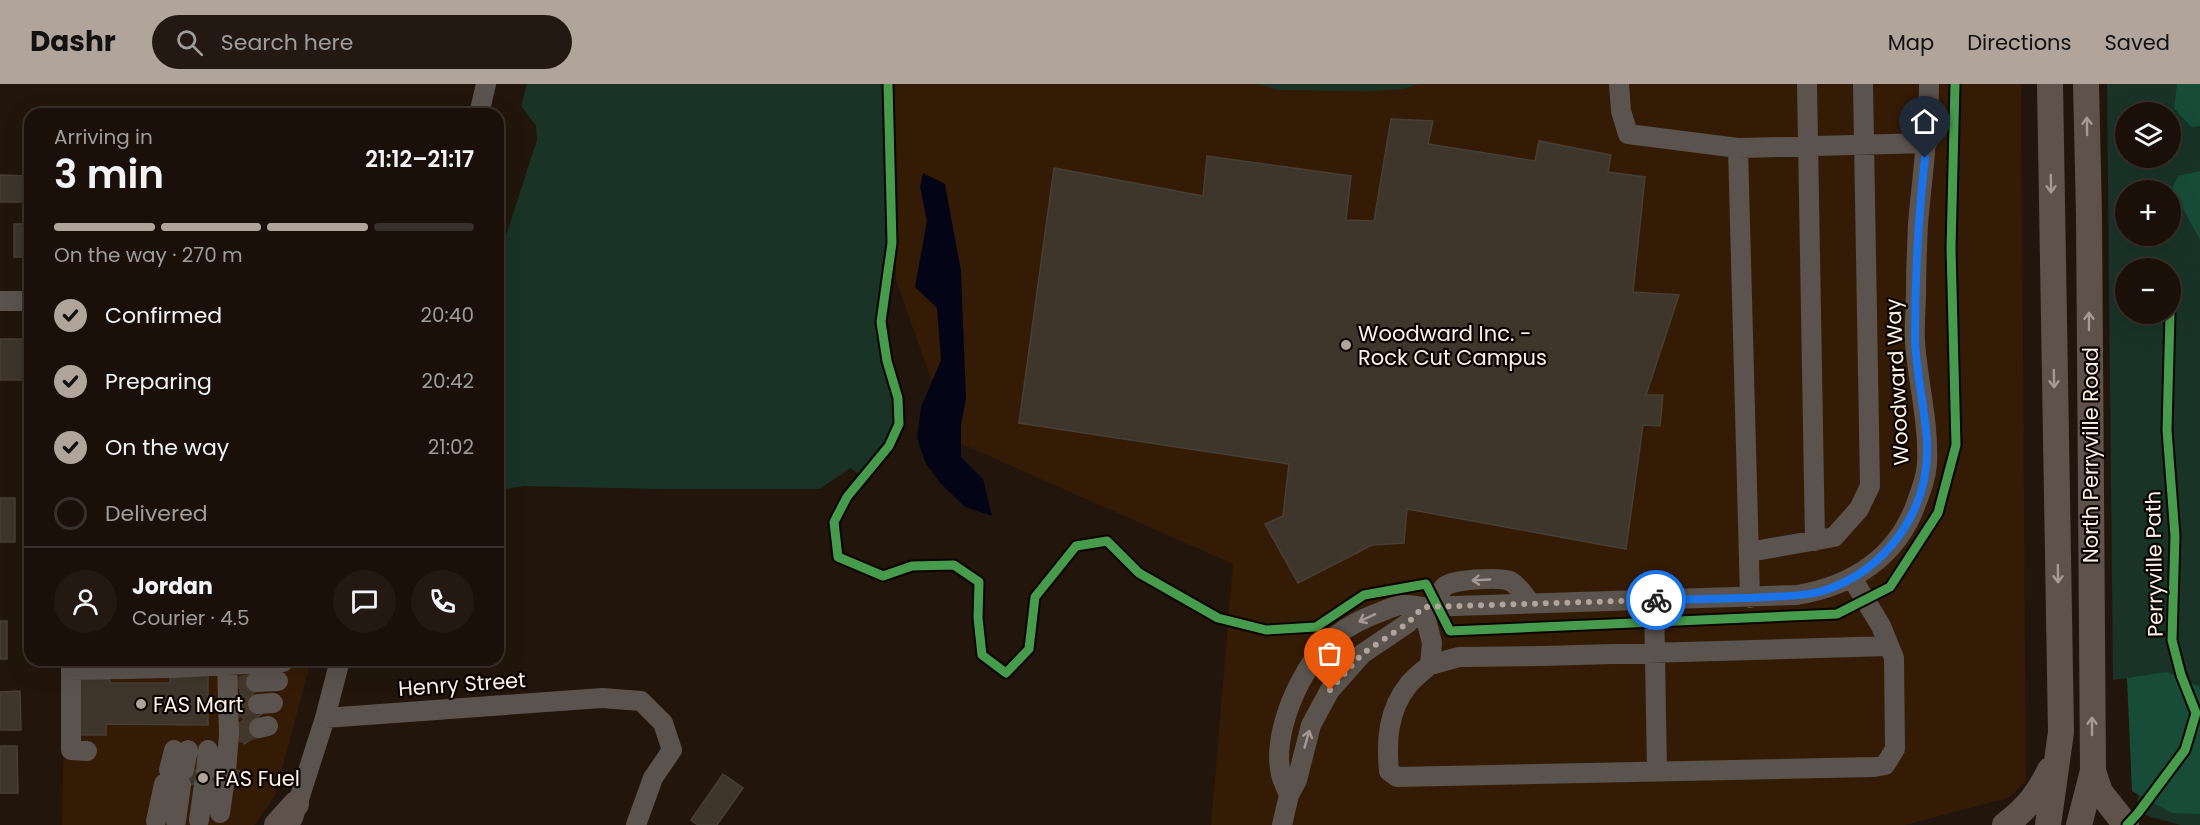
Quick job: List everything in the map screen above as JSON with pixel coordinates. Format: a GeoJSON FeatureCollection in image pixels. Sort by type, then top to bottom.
{"type":"FeatureCollection","features":[{"type":"Feature","properties":{"kind":"main road","name":"North Perryville Road"},"geometry":{"type":"LineString","coordinates":[[2048,825],[2061,732],[2050,84]]}},
{"type":"Feature","properties":{"kind":"main road","name":"North Perryville Road"},"geometry":{"type":"LineString","coordinates":[[2079,825],[2093,771],[2086,84]]}},
{"type":"Feature","properties":{"kind":"main road"},"geometry":{"type":"LineString","coordinates":[[2005,825],[2023,811],[2040,791],[2052,767],[2061,732]]}},
{"type":"Feature","properties":{"kind":"main road"},"geometry":{"type":"LineString","coordinates":[[2093,771],[2100,792],[2126,825]]}},
{"type":"Feature","properties":{"kind":"main road"},"geometry":{"type":"LineString","coordinates":[[277,825],[294,815]]}},
{"type":"Feature","properties":{"kind":"street"},"geometry":{"type":"LineString","coordinates":[[480,108],[486,84]]}},
{"type":"Feature","properties":{"kind":"street"},"geometry":{"type":"LineString","coordinates":[[1619,84],[1621,111],[1628,134],[1738,148],[1927,143]]}},
{"type":"Feature","properties":{"kind":"street"},"geometry":{"type":"LineString","coordinates":[[1807,84],[1815,541]]}},
{"type":"Feature","properties":{"kind":"street"},"geometry":{"type":"LineString","coordinates":[[1749,552],[1834,537],[1859,509],[1870,486],[1863,84]]}},
{"type":"Feature","properties":{"kind":"street","name":"Woodward Way"},"geometry":{"type":"LineString","coordinates":[[1289,795],[1281,777],[1280,752],[1288,710],[1308,668],[1320,652],[1349,626],[1373,615],[1400,605],[1750,598],[1797,595],[1821,591],[1852,578],[1877,562],[1893,546],[1906,526],[1924,483],[1927,443],[1915,342],[1918,226],[1927,143],[1929,84]]}},
{"type":"Feature","properties":{"kind":"street"},"geometry":{"type":"LineString","coordinates":[[1738,148],[1750,598]]}},
{"type":"Feature","properties":{"kind":"street"},"geometry":{"type":"LineString","coordinates":[[0,301],[24,301]]}},
{"type":"Feature","properties":{"kind":"street"},"geometry":{"type":"LineString","coordinates":[[1852,578],[1881,626],[1894,658],[1895,749],[1885,765],[1397,777],[1389,771],[1386,745],[1392,715],[1409,684],[1430,664],[1459,657],[1889,646]]}},
{"type":"Feature","properties":{"kind":"street"},"geometry":{"type":"LineString","coordinates":[[1654,600],[1657,771]]}},
{"type":"Feature","properties":{"kind":"street"},"geometry":{"type":"LineString","coordinates":[[1430,606],[1432,643],[1430,664]]}},
{"type":"Feature","properties":{"kind":"street","name":"Woodward Way"},"geometry":{"type":"LineString","coordinates":[[1282,825],[1289,795],[1297,780],[1311,725],[1330,690],[1362,654],[1430,606]]}},
{"type":"Feature","properties":{"kind":"street"},"geometry":{"type":"LineString","coordinates":[[71,666],[71,750],[87,751]]}},
{"type":"Feature","properties":{"kind":"street"},"geometry":{"type":"LineString","coordinates":[[219,813],[233,734],[232,709],[240,686],[228,666]]}},
{"type":"Feature","properties":{"kind":"street"},"geometry":{"type":"LineString","coordinates":[[240,686],[280,671],[242,666]]}},
{"type":"Feature","properties":{"kind":"street"},"geometry":{"type":"LineString","coordinates":[[294,815],[325,718],[338,666]]}},
{"type":"Feature","properties":{"kind":"street","name":"Henry Street"},"geometry":{"type":"LineString","coordinates":[[325,718],[602,698],[641,701],[663,723],[672,750],[653,778],[636,825]]}},
{"type":"Feature","properties":{"kind":"street"},"geometry":{"type":"LineString","coordinates":[[166,820],[181,750]]}},
{"type":"Feature","properties":{"kind":"street"},"geometry":{"type":"LineString","coordinates":[[199,820],[208,750]]}},
{"type":"Feature","properties":{"kind":"shaded area"},"geometry":{"type":"Polygon","coordinates":[[[892,84],[2021,84],[2026,781],[2008,798],[1905,825],[1211,825],[1233,564],[953,440],[896,280],[892,84]]]}},
{"type":"Feature","properties":{"kind":"shaded area"},"geometry":{"type":"Polygon","coordinates":[[[65,666],[309,666],[275,795],[254,825],[62,825],[65,666]]]}},
{"type":"Feature","properties":{"kind":"green space"},"geometry":{"type":"Polygon","coordinates":[[[527,84],[886,84],[888,245],[876,322],[881,355],[895,403],[894,427],[884,448],[860,475],[851,468],[819,489],[525,486],[504,489],[504,242],[537,140],[536,126],[521,106],[527,84]]]}},
{"type":"Feature","properties":{"kind":"green space"},"geometry":{"type":"Polygon","coordinates":[[[1260,84],[1419,84],[1404,89],[1370,91],[1278,90],[1260,84]]]}},
{"type":"Feature","properties":{"kind":"green space"},"geometry":{"type":"Polygon","coordinates":[[[2107,84],[2200,84],[2200,825],[2180,825],[2138,813],[2136,677],[2113,680],[2107,84]]]}},
{"type":"Feature","properties":{"kind":"green space"},"geometry":{"type":"Polygon","coordinates":[[[2177,84],[2200,84],[2200,126],[2191,127],[2181,116],[2181,102],[2175,102],[2177,84]]]}},
{"type":"Feature","properties":{"kind":"green space"},"geometry":{"type":"Polygon","coordinates":[[[2200,171],[2200,240],[2181,205],[2181,180],[2176,180],[2178,176],[2200,171]]]}},
{"type":"Feature","properties":{"kind":"green space"},"geometry":{"type":"Polygon","coordinates":[[[2167,672],[2200,687],[2200,814],[2172,813],[2132,791],[2127,678],[2167,672]]]}},
{"type":"Feature","properties":{"kind":"water"},"geometry":{"type":"Polygon","coordinates":[[[923,173],[945,184],[961,271],[966,399],[961,425],[961,457],[983,479],[992,516],[965,507],[942,485],[926,464],[917,438],[921,407],[941,360],[937,308],[915,287],[927,221],[920,187],[923,173]]]}},
{"type":"Feature","properties":{"kind":"building","name":"Woodward Inc. - Rock Cut Campus"},"geometry":{"type":"Polygon","coordinates":[[[1391,119],[1433,121],[1428,144],[1535,161],[1539,141],[1611,155],[1608,172],[1645,177],[1633,292],[1679,295],[1646,395],[1663,395],[1660,426],[1643,425],[1626,549],[1407,509],[1404,543],[1372,545],[1298,583],[1265,524],[1283,516],[1289,464],[1019,423],[1054,168],[1203,196],[1207,156],[1351,176],[1346,220],[1374,221],[1391,119]]]}},
{"type":"Feature","properties":{"kind":"building"},"geometry":{"type":"Polygon","coordinates":[[[0,175],[24,176],[24,202],[0,202],[0,175]]]}},
{"type":"Feature","properties":{"kind":"building"},"geometry":{"type":"Polygon","coordinates":[[[14,224],[24,224],[24,257],[14,257],[14,224]]]}},
{"type":"Feature","properties":{"kind":"building"},"geometry":{"type":"Polygon","coordinates":[[[0,339],[24,339],[24,380],[0,380],[0,339]]]}},
{"type":"Feature","properties":{"kind":"building"},"geometry":{"type":"Polygon","coordinates":[[[0,498],[15,498],[15,542],[0,542],[0,498]]]}},
{"type":"Feature","properties":{"kind":"building"},"geometry":{"type":"Polygon","coordinates":[[[0,621],[7,621],[7,659],[0,659],[0,621]]]}},
{"type":"Feature","properties":{"kind":"building","name":"FAS Fuel"},"geometry":{"type":"Polygon","coordinates":[[[251,673],[260,688],[252,694],[263,713],[254,720],[262,733],[244,744],[234,727],[244,720],[234,703],[244,697],[236,683],[251,673]]]}},
{"type":"Feature","properties":{"kind":"building","name":"FAS Mart"},"geometry":{"type":"Polygon","coordinates":[[[170,674],[208,674],[208,725],[106,724],[106,735],[74,735],[74,676],[110,676],[110,683],[170,683],[170,674]]]}},
{"type":"Feature","properties":{"kind":"building"},"geometry":{"type":"Polygon","coordinates":[[[20,691],[21,730],[0,730],[0,692],[20,691]]]}},
{"type":"Feature","properties":{"kind":"building"},"geometry":{"type":"Polygon","coordinates":[[[0,746],[17,746],[18,793],[0,793],[0,746]]]}},
{"type":"Feature","properties":{"kind":"building","name":"FAS Fuel"},"geometry":{"type":"Polygon","coordinates":[[[166,770],[250,771],[241,785],[156,784],[166,770]]]}},
{"type":"Feature","properties":{"kind":"building"},"geometry":{"type":"Polygon","coordinates":[[[723,774],[743,788],[717,825],[698,825],[691,820],[723,774]]]}},
{"type":"Feature","properties":{"kind":"tunnel"},"geometry":{"type":"LineString","coordinates":[[238,687],[256,682]]}},
{"type":"Feature","properties":{"kind":"tunnel"},"geometry":{"type":"LineString","coordinates":[[237,708],[258,704]]}},
{"type":"Feature","properties":{"kind":"tunnel"},"geometry":{"type":"LineString","coordinates":[[237,733],[259,728]]}},
{"type":"Feature","properties":{"kind":"cycle path"},"geometry":{"type":"LineString","coordinates":[[888,84],[892,243],[881,322],[887,361],[898,398],[899,424],[889,446],[847,497],[834,522],[838,557],[883,576],[912,566],[954,565],[979,582],[978,618],[982,655],[1006,673],[1029,649],[1035,597],[1076,546],[1107,541],[1139,573],[1218,618],[1266,630],[1316,627],[1364,595],[1426,584],[1450,631],[1837,614],[1890,587],[1938,513],[1956,445],[1951,248],[1955,84]]}},
{"type":"Feature","properties":{"kind":"cycle path","name":"Perryville Path"},"geometry":{"type":"LineString","coordinates":[[2127,825],[2185,750],[2196,713],[2181,675],[2172,640],[2175,536],[2167,430],[2170,324]]}},
{"type":"Feature","properties":{"kind":"way so far"},"geometry":{"type":"LineString","coordinates":[[1330,690],[1362,654],[1378,641],[1408,623],[1423,607],[1656,600]]}},
{"type":"Feature","properties":{"kind":"place","name":"Woodward Inc. - Rock Cut Campus"},"geometry":{"type":"Point","coordinates":[1346,345]}},
{"type":"Feature","properties":{"kind":"place","name":"FAS Mart"},"geometry":{"type":"Point","coordinates":[141,704]}},
{"type":"Feature","properties":{"kind":"place","name":"FAS Fuel"},"geometry":{"type":"Point","coordinates":[203,778]}},
{"type":"Feature","properties":{"kind":"route"},"geometry":{"type":"LineString","coordinates":[[1656,600],[1750,598],[1821,591],[1841,584],[1877,562],[1893,546],[1906,526],[1924,483],[1927,465],[1927,443],[1915,342],[1918,226],[1925,158]]}}]}
